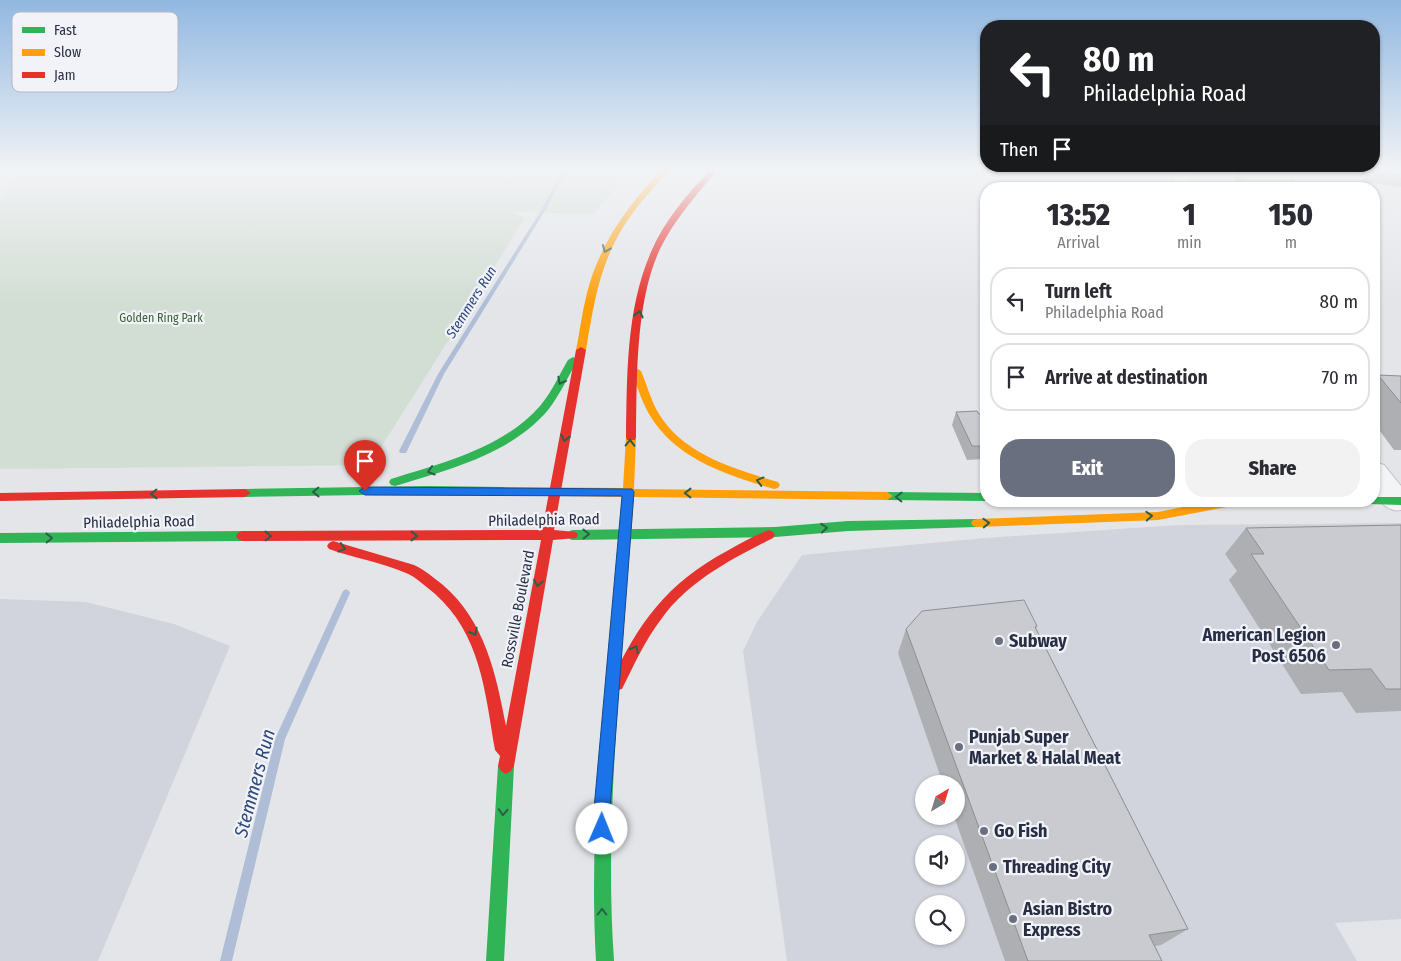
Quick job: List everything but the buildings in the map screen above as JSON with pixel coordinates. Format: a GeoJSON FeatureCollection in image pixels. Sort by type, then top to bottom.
{"type":"FeatureCollection","features":[{"type":"Feature","properties":{"kind":"main road","name":"Rossville Boulevard"},"geometry":{"type":"LineString","coordinates":[[495,961],[506,763],[594,287],[612,237],[628,214]]}},
{"type":"Feature","properties":{"kind":"main road"},"geometry":{"type":"LineString","coordinates":[[605,961],[602,926],[602,809],[628,492],[632,362],[636,325],[647,275],[659,243],[678,214]]}},
{"type":"Feature","properties":{"kind":"main road"},"geometry":{"type":"LineString","coordinates":[[365,491],[452,464],[503,440],[526,425],[542,412],[549,402],[584,338]]}},
{"type":"Feature","properties":{"kind":"main road"},"geometry":{"type":"LineString","coordinates":[[632,362],[658,420],[669,434],[693,452],[744,477],[824,495]]}},
{"type":"Feature","properties":{"kind":"main road","name":"Philadelphia Road"},"geometry":{"type":"LineString","coordinates":[[0,496],[556,490],[980,498]]}},
{"type":"Feature","properties":{"kind":"main road","name":"Philadelphia Road"},"geometry":{"type":"LineString","coordinates":[[0,538],[775,532],[848,526],[904,526],[1149,516],[1209,507]]}},
{"type":"Feature","properties":{"kind":"main road"},"geometry":{"type":"LineString","coordinates":[[613,692],[642,637],[658,612],[677,592],[701,571],[728,555],[775,532]]}},
{"type":"Feature","properties":{"kind":"main road"},"geometry":{"type":"LineString","coordinates":[[295,535],[411,569],[438,586],[460,608],[477,637],[486,663],[506,763]]}},
{"type":"Feature","properties":{"kind":"street"},"geometry":{"type":"LineString","coordinates":[[1380,482],[1391,501]]}},
{"type":"Feature","properties":{"kind":"shaded area"},"geometry":{"type":"Polygon","coordinates":[[[1401,523],[1401,919],[1335,923],[1357,961],[787,961],[743,651],[757,622],[802,555],[985,538],[1178,525],[1401,523]]]}},
{"type":"Feature","properties":{"kind":"shaded area"},"geometry":{"type":"Polygon","coordinates":[[[0,599],[86,602],[174,624],[230,646],[98,961],[0,961],[0,599]]]}},
{"type":"Feature","properties":{"kind":"green space","name":"Golden Ring Park"},"geometry":{"type":"Polygon","coordinates":[[[0,214],[517,214],[525,218],[370,465],[0,469],[0,214]]]}},
{"type":"Feature","properties":{"kind":"waterway","name":"Stemmers Run"},"geometry":{"type":"LineString","coordinates":[[403,451],[441,374],[541,214]]}},
{"type":"Feature","properties":{"kind":"waterway","name":"Stemmers Run"},"geometry":{"type":"LineString","coordinates":[[226,961],[280,739],[346,593]]}},
{"type":"Feature","properties":{"kind":"traffic: fast"},"geometry":{"type":"LineString","coordinates":[[395,482],[454,463],[511,436],[528,424],[543,409],[573,360]]}},
{"type":"Feature","properties":{"kind":"traffic: fast"},"geometry":{"type":"LineString","coordinates":[[245,493],[428,490],[505,491]]}},
{"type":"Feature","properties":{"kind":"traffic: fast"},"geometry":{"type":"LineString","coordinates":[[887,496],[980,497]]}},
{"type":"Feature","properties":{"kind":"traffic: fast"},"geometry":{"type":"LineString","coordinates":[[1380,501],[1401,501]]}},
{"type":"Feature","properties":{"kind":"traffic: fast"},"geometry":{"type":"LineString","coordinates":[[572,535],[775,532],[848,526],[977,523]]}},
{"type":"Feature","properties":{"kind":"traffic: fast"},"geometry":{"type":"LineString","coordinates":[[0,538],[242,536]]}},
{"type":"Feature","properties":{"kind":"traffic: fast"},"geometry":{"type":"LineString","coordinates":[[605,961],[602,863],[604,799],[611,702]]}},
{"type":"Feature","properties":{"kind":"traffic: fast"},"geometry":{"type":"LineString","coordinates":[[495,961],[506,766]]}},
{"type":"Feature","properties":{"kind":"traffic: slow"},"geometry":{"type":"LineString","coordinates":[[581,350],[591,294],[599,269],[614,237],[628,214]]}},
{"type":"Feature","properties":{"kind":"traffic: slow"},"geometry":{"type":"LineString","coordinates":[[636,371],[654,415],[681,444],[710,462],[774,485]]}},
{"type":"Feature","properties":{"kind":"traffic: slow"},"geometry":{"type":"LineString","coordinates":[[611,702],[630,472],[631,437]]}},
{"type":"Feature","properties":{"kind":"traffic: slow"},"geometry":{"type":"LineString","coordinates":[[505,491],[887,496]]}},
{"type":"Feature","properties":{"kind":"traffic: slow"},"geometry":{"type":"LineString","coordinates":[[977,523],[1158,516],[1205,507]]}},
{"type":"Feature","properties":{"kind":"traffic: jam"},"geometry":{"type":"LineString","coordinates":[[631,437],[632,383],[639,311],[654,254],[678,214]]}},
{"type":"Feature","properties":{"kind":"traffic: jam"},"geometry":{"type":"LineString","coordinates":[[506,766],[581,350]]}},
{"type":"Feature","properties":{"kind":"traffic: jam"},"geometry":{"type":"LineString","coordinates":[[0,497],[245,493]]}},
{"type":"Feature","properties":{"kind":"traffic: jam"},"geometry":{"type":"LineString","coordinates":[[242,536],[572,535]]}},
{"type":"Feature","properties":{"kind":"traffic: jam"},"geometry":{"type":"LineString","coordinates":[[617,684],[646,630],[657,614],[681,588],[708,568],[738,550],[769,535]]}},
{"type":"Feature","properties":{"kind":"traffic: jam"},"geometry":{"type":"LineString","coordinates":[[333,546],[382,559],[413,570],[451,600],[465,618],[476,638],[484,659],[503,750]]}},
{"type":"Feature","properties":{"kind":"place","name":"Subway"},"geometry":{"type":"Point","coordinates":[999,641]}},
{"type":"Feature","properties":{"kind":"place","name":"American Legion Post 6506"},"geometry":{"type":"Point","coordinates":[1336,645]}},
{"type":"Feature","properties":{"kind":"place","name":"Punjab Super Market & Halal Meat"},"geometry":{"type":"Point","coordinates":[959,747]}},
{"type":"Feature","properties":{"kind":"place","name":"Go Fish"},"geometry":{"type":"Point","coordinates":[984,831]}},
{"type":"Feature","properties":{"kind":"place","name":"Threading City"},"geometry":{"type":"Point","coordinates":[993,867]}},
{"type":"Feature","properties":{"kind":"place","name":"Asian Bistro Express"},"geometry":{"type":"Point","coordinates":[1013,919]}},
{"type":"Feature","properties":{"kind":"route"},"geometry":{"type":"LineString","coordinates":[[365,491],[526,490],[628,492],[602,809],[602,829]]}}]}
